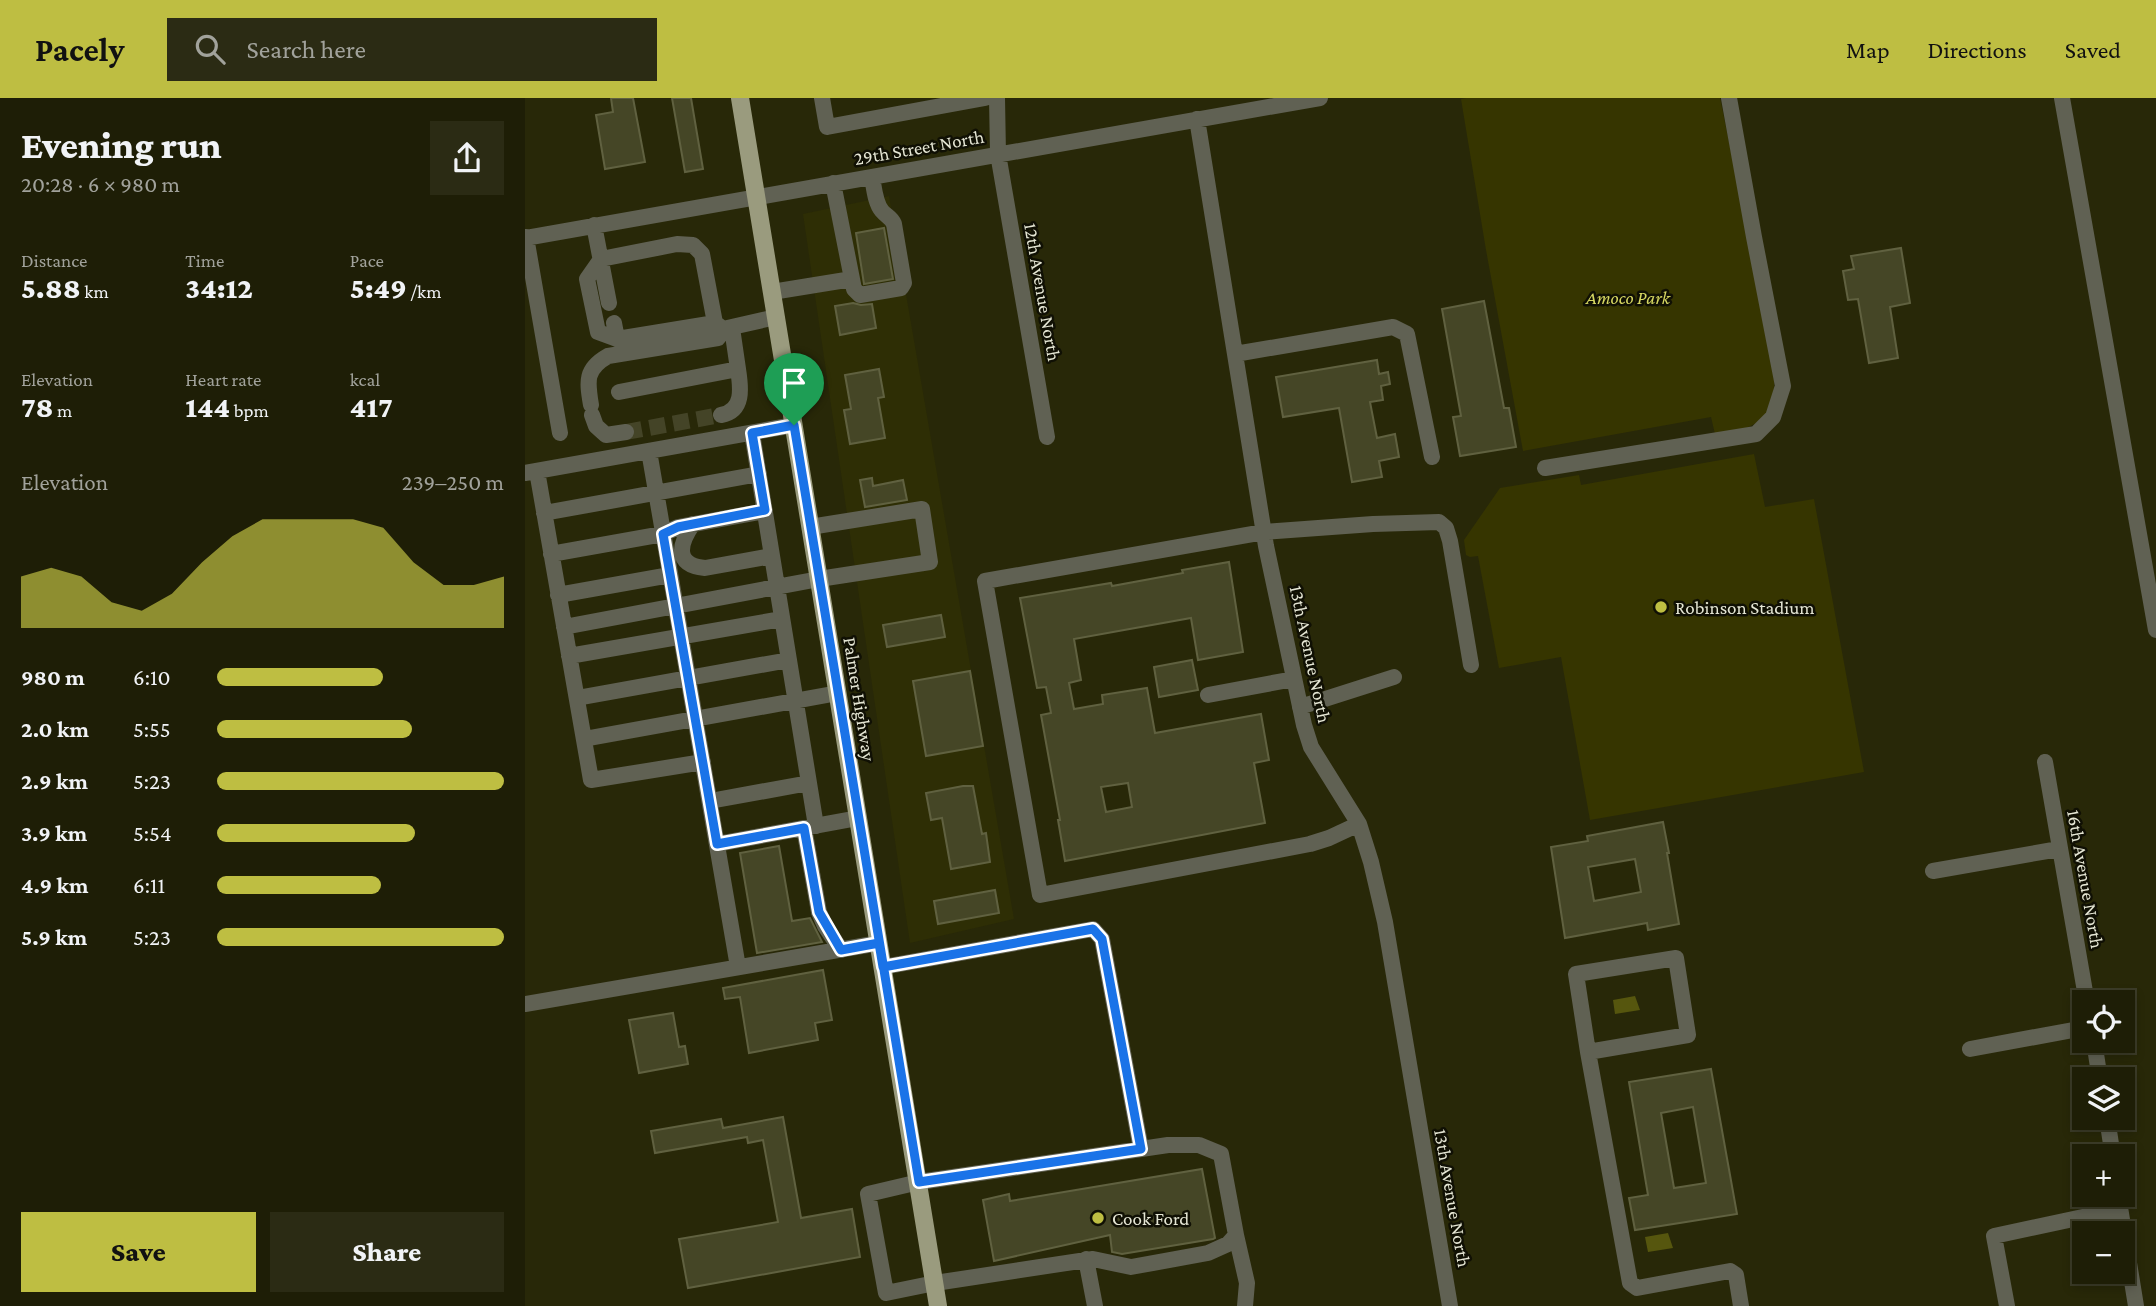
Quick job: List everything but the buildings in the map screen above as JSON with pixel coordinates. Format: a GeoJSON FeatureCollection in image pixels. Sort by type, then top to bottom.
{"type":"FeatureCollection","features":[{"type":"Feature","properties":{"kind":"main road","name":"Palmer Highway"},"geometry":{"type":"LineString","coordinates":[[740,98],[938,1306]]}},
{"type":"Feature","properties":{"kind":"street"},"geometry":{"type":"LineString","coordinates":[[822,98],[827,127],[985,98]]}},
{"type":"Feature","properties":{"kind":"street","name":"12th Avenue North"},"geometry":{"type":"LineString","coordinates":[[997,98],[998,154],[1047,437]]}},
{"type":"Feature","properties":{"kind":"street","name":"29th Street North"},"geometry":{"type":"LineString","coordinates":[[525,238],[1198,120],[1257,103],[1320,98]]}},
{"type":"Feature","properties":{"kind":"street"},"geometry":{"type":"LineString","coordinates":[[1545,468],[1756,434],[1773,416],[1783,386],[1729,98]]}},
{"type":"Feature","properties":{"kind":"street"},"geometry":{"type":"LineString","coordinates":[[2062,98],[2156,630]]}},
{"type":"Feature","properties":{"kind":"street","name":"13th Avenue North"},"geometry":{"type":"LineString","coordinates":[[1198,120],[1264,532],[1294,679],[1311,747],[1359,824],[1371,862],[1385,922],[1450,1306]]}},
{"type":"Feature","properties":{"kind":"street"},"geometry":{"type":"LineString","coordinates":[[833,183],[854,289],[860,295],[901,288],[904,283],[894,224],[880,208],[872,177]]}},
{"type":"Feature","properties":{"kind":"street"},"geometry":{"type":"LineString","coordinates":[[594,225],[610,303]]}},
{"type":"Feature","properties":{"kind":"street"},"geometry":{"type":"LineString","coordinates":[[525,238],[560,433]]}},
{"type":"Feature","properties":{"kind":"street"},"geometry":{"type":"LineString","coordinates":[[720,415],[727,414],[738,405],[741,390],[738,369],[723,327],[702,254],[693,245],[677,244],[601,259],[587,279],[598,332],[723,327],[776,317]]}},
{"type":"Feature","properties":{"kind":"street"},"geometry":{"type":"LineString","coordinates":[[772,292],[852,279]]}},
{"type":"Feature","properties":{"kind":"street"},"geometry":{"type":"LineString","coordinates":[[626,432],[606,435],[596,426],[587,380],[595,363],[608,356],[717,338],[723,327]]}},
{"type":"Feature","properties":{"kind":"street"},"geometry":{"type":"LineString","coordinates":[[1235,354],[1393,327],[1400,329],[1407,334],[1432,457]]}},
{"type":"Feature","properties":{"kind":"street"},"geometry":{"type":"LineString","coordinates":[[619,392],[738,369]]}},
{"type":"Feature","properties":{"kind":"street"},"geometry":{"type":"LineString","coordinates":[[703,762],[591,780],[544,513],[531,472],[794,425]]}},
{"type":"Feature","properties":{"kind":"street"},"geometry":{"type":"LineString","coordinates":[[752,433],[809,783],[810,827],[819,912],[841,950]]}},
{"type":"Feature","properties":{"kind":"street"},"geometry":{"type":"LineString","coordinates":[[649,451],[738,967]]}},
{"type":"Feature","properties":{"kind":"street"},"geometry":{"type":"LineString","coordinates":[[544,513],[759,474]]}},
{"type":"Feature","properties":{"kind":"street"},"geometry":{"type":"LineString","coordinates":[[564,627],[819,579],[930,562],[922,509],[810,527]]}},
{"type":"Feature","properties":{"kind":"street"},"geometry":{"type":"LineString","coordinates":[[551,554],[663,534],[678,527],[765,510]]}},
{"type":"Feature","properties":{"kind":"street"},"geometry":{"type":"LineString","coordinates":[[1359,824],[1310,844],[1040,895],[985,581],[1264,532],[1396,522],[1439,522],[1445,528],[1450,541],[1471,665]]}},
{"type":"Feature","properties":{"kind":"street"},"geometry":{"type":"LineString","coordinates":[[693,524],[684,537],[681,551],[683,558],[696,567],[705,568],[772,556]]}},
{"type":"Feature","properties":{"kind":"street"},"geometry":{"type":"LineString","coordinates":[[558,595],[670,575]]}},
{"type":"Feature","properties":{"kind":"street"},"geometry":{"type":"LineString","coordinates":[[569,656],[782,619]]}},
{"type":"Feature","properties":{"kind":"street"},"geometry":{"type":"LineString","coordinates":[[576,698],[789,660]]}},
{"type":"Feature","properties":{"kind":"street"},"geometry":{"type":"LineString","coordinates":[[1300,706],[1394,677]]}},
{"type":"Feature","properties":{"kind":"street"},"geometry":{"type":"LineString","coordinates":[[1208,695],[1294,679]]}},
{"type":"Feature","properties":{"kind":"street"},"geometry":{"type":"LineString","coordinates":[[584,739],[838,693]]}},
{"type":"Feature","properties":{"kind":"street","name":"16th Avenue North"},"geometry":{"type":"LineString","coordinates":[[2045,762],[2085,990]]}},
{"type":"Feature","properties":{"kind":"street"},"geometry":{"type":"LineString","coordinates":[[710,801],[809,783]]}},
{"type":"Feature","properties":{"kind":"street"},"geometry":{"type":"LineString","coordinates":[[717,844],[859,818]]}},
{"type":"Feature","properties":{"kind":"street"},"geometry":{"type":"LineString","coordinates":[[1933,871],[2059,849]]}},
{"type":"Feature","properties":{"kind":"street"},"geometry":{"type":"LineString","coordinates":[[883,967],[1093,929],[1102,939],[1141,1149]]}},
{"type":"Feature","properties":{"kind":"street"},"geometry":{"type":"LineString","coordinates":[[525,1004],[879,943]]}},
{"type":"Feature","properties":{"kind":"street"},"geometry":{"type":"LineString","coordinates":[[1588,1052],[1688,1035],[1676,958],[1576,974],[1588,1052],[1630,1283],[1637,1288],[1730,1271],[1736,1275],[1741,1306]]}},
{"type":"Feature","properties":{"kind":"street"},"geometry":{"type":"LineString","coordinates":[[1970,1049],[2072,1030]]}},
{"type":"Feature","properties":{"kind":"street"},"geometry":{"type":"LineString","coordinates":[[1236,1235],[1228,1244],[1208,1253],[1131,1267],[1087,1259],[886,1293],[868,1194],[919,1182],[1168,1145],[1199,1145],[1221,1154],[1247,1283],[1244,1306]]}},
{"type":"Feature","properties":{"kind":"street"},"geometry":{"type":"LineString","coordinates":[[2007,1306],[1994,1236],[2101,1207]]}},
{"type":"Feature","properties":{"kind":"street"},"geometry":{"type":"LineString","coordinates":[[2120,1207],[2136,1306]]}},
{"type":"Feature","properties":{"kind":"street"},"geometry":{"type":"LineString","coordinates":[[1087,1259],[1095,1306]]}},
{"type":"Feature","properties":{"kind":"shaded area"},"geometry":{"type":"Polygon","coordinates":[[[889,196],[1014,919],[910,943],[803,214],[889,196]]]}},
{"type":"Feature","properties":{"kind":"shaded area"},"geometry":{"type":"Polygon","coordinates":[[[1635,996],[1640,1010],[1615,1014],[1613,1000],[1635,996]]]}},
{"type":"Feature","properties":{"kind":"shaded area"},"geometry":{"type":"Polygon","coordinates":[[[1668,1233],[1673,1248],[1648,1252],[1645,1237],[1668,1233]]]}},
{"type":"Feature","properties":{"kind":"green space","name":"Amoco Park"},"geometry":{"type":"Polygon","coordinates":[[[1720,98],[1772,353],[1773,398],[1764,417],[1743,429],[1715,434],[1711,417],[1523,451],[1461,99],[1720,98]]]}},
{"type":"Feature","properties":{"kind":"green space","name":"Robinson Stadium"},"geometry":{"type":"Polygon","coordinates":[[[1754,454],[1765,507],[1814,499],[1864,772],[1590,820],[1561,657],[1499,668],[1478,556],[1466,555],[1464,540],[1500,488],[1579,475],[1581,485],[1754,454]]]}},
{"type":"Feature","properties":{"kind":"tunnel"},"geometry":{"type":"LineString","coordinates":[[626,432],[721,415]]}},
{"type":"Feature","properties":{"kind":"place","name":"Robinson Stadium"},"geometry":{"type":"Point","coordinates":[1661,607]}},
{"type":"Feature","properties":{"kind":"place","name":"Cook Ford"},"geometry":{"type":"Point","coordinates":[1098,1218]}},
{"type":"Feature","properties":{"kind":"route"},"geometry":{"type":"LineString","coordinates":[[794,425],[752,433],[765,510],[678,527],[663,534],[717,844],[804,828],[819,912],[825,926],[841,950],[879,943],[883,967],[1093,929],[1102,939],[1141,1149],[919,1182],[895,1039],[883,967],[869,881],[848,756],[829,636],[810,527],[794,425]]}}]}
